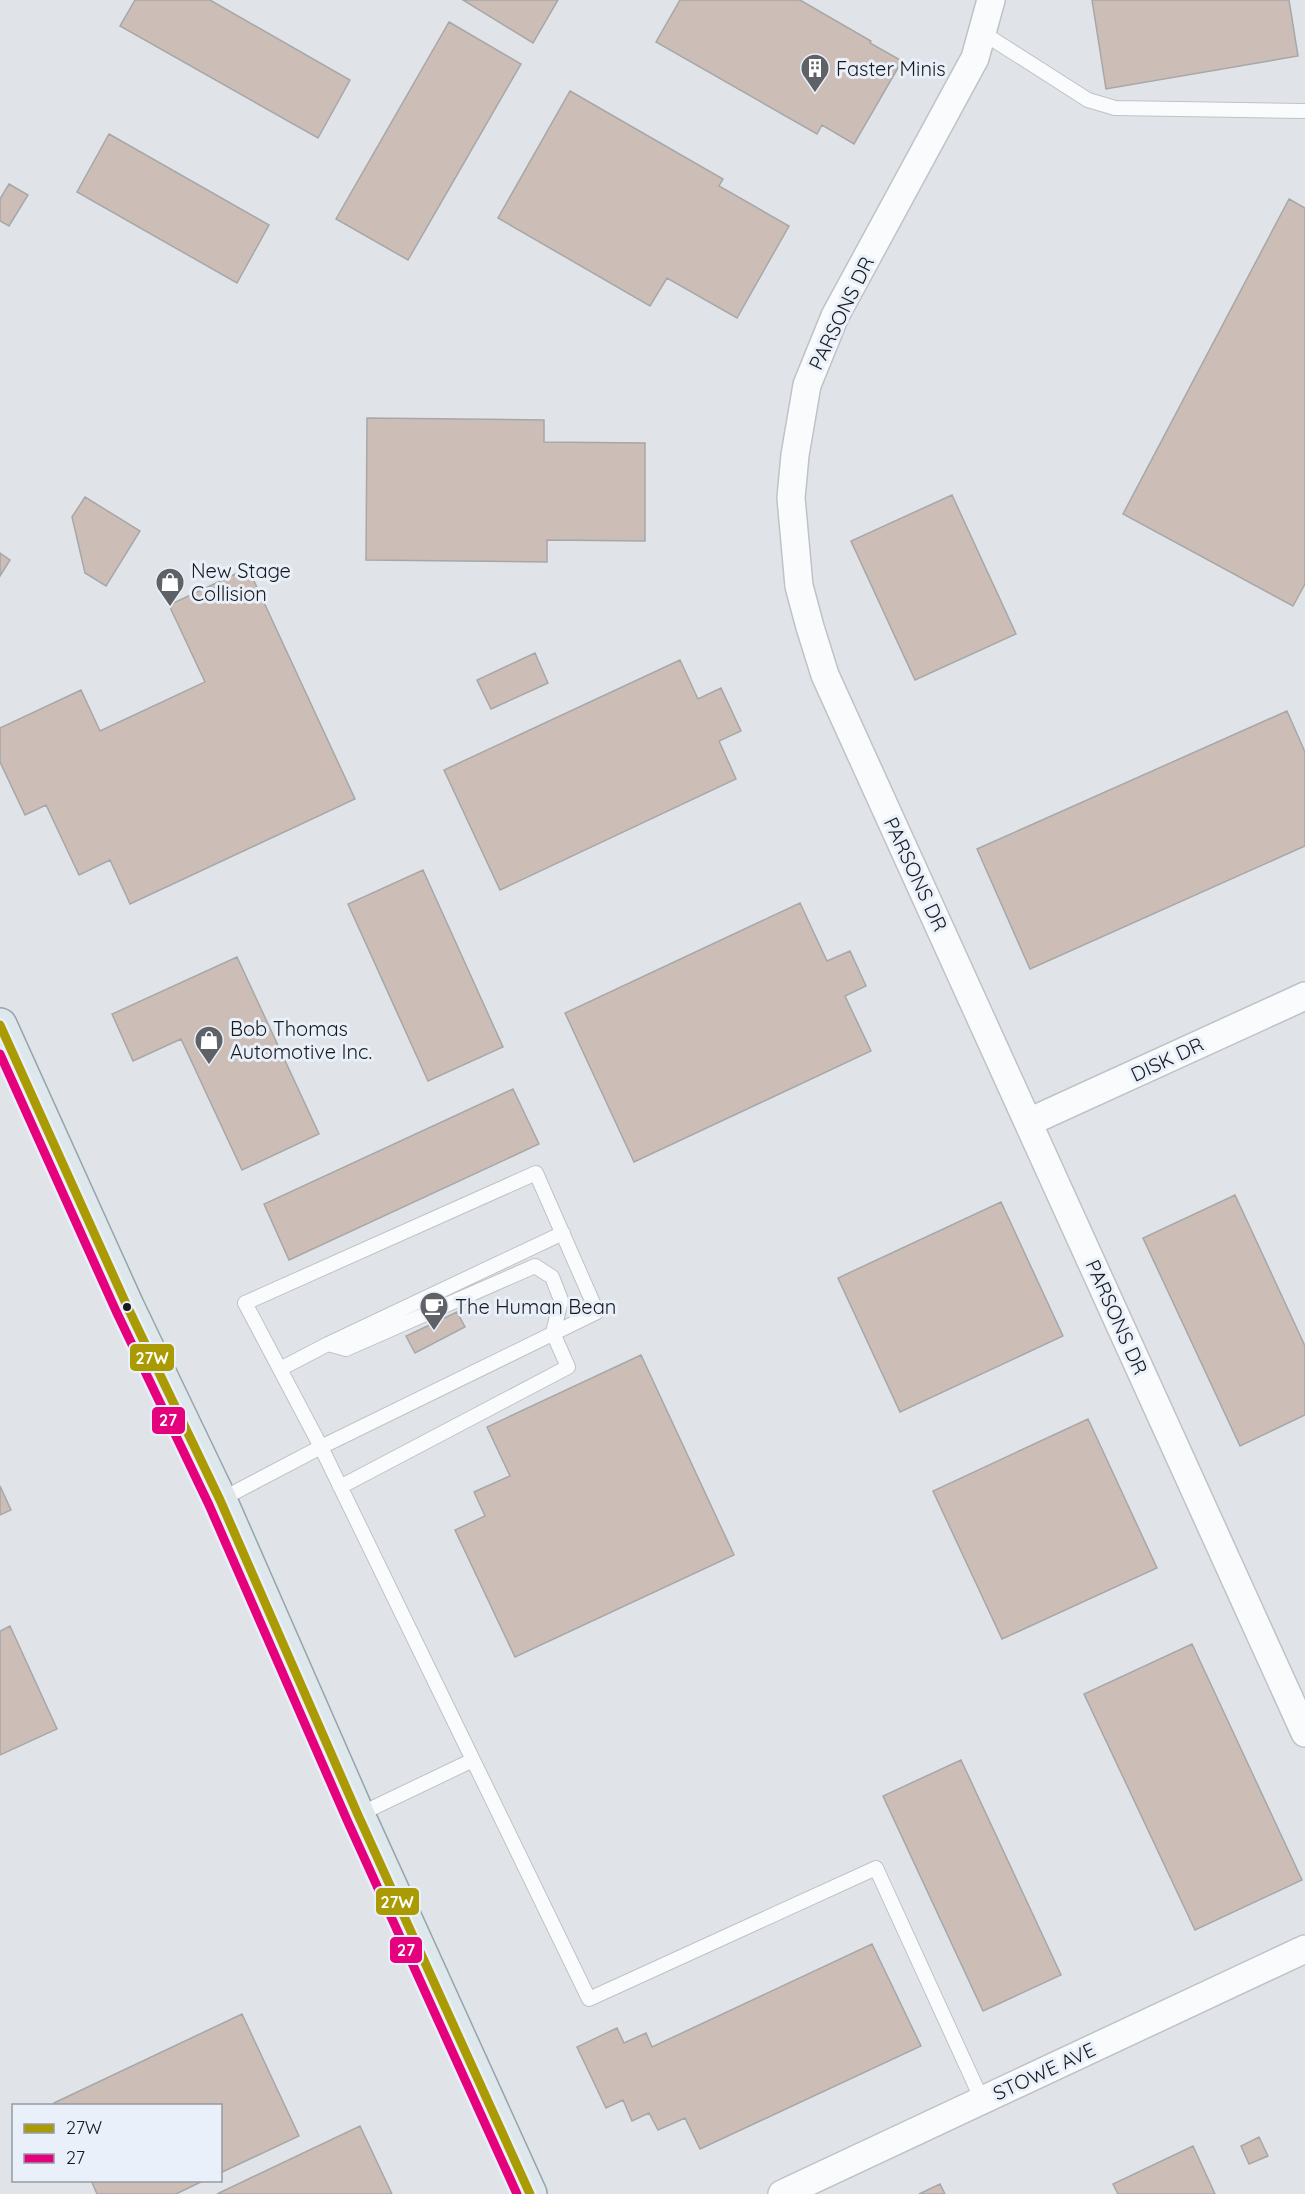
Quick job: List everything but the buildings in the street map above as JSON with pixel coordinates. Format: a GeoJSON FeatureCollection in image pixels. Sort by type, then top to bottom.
{"type":"FeatureCollection","features":[{"type":"Feature","properties":{"kind":"main road"},"geometry":{"type":"LineString","coordinates":[[0,1025],[127,1305],[220,1500],[358,1815],[530,2194]]}},
{"type":"Feature","properties":{"kind":"street","name":"PARSONS DR"},"geometry":{"type":"LineString","coordinates":[[991,0],[975,58],[831,326],[807,385],[795,455],[791,498],[799,586],[825,675],[1305,1733]]}},
{"type":"Feature","properties":{"kind":"street","name":"DISK DR"},"geometry":{"type":"LineString","coordinates":[[1029,1122],[1305,996]]}},
{"type":"Feature","properties":{"kind":"street","name":"STOWE AVE"},"geometry":{"type":"LineString","coordinates":[[782,2194],[1305,1949]]}},
{"type":"Feature","properties":{"kind":"lane"},"geometry":{"type":"LineString","coordinates":[[983,33],[1088,100],[1115,108],[1305,111]]}},
{"type":"Feature","properties":{"kind":"lane"},"geometry":{"type":"LineString","coordinates":[[220,1500],[321,1447],[597,1312],[536,1173],[245,1303],[321,1447],[590,1999],[876,1868],[982,2100]]}},
{"type":"Feature","properties":{"kind":"lane"},"geometry":{"type":"LineString","coordinates":[[280,1369],[563,1233]]}},
{"type":"Feature","properties":{"kind":"lane"},"geometry":{"type":"LineString","coordinates":[[328,1344],[345,1350],[535,1266],[552,1277],[561,1300],[553,1333],[568,1367],[340,1488]]}},
{"type":"Feature","properties":{"kind":"lane"},"geometry":{"type":"LineString","coordinates":[[358,1815],[473,1760]]}},
{"type":"Feature","properties":{"kind":"transit line","name":"27W"},"geometry":{"type":"LineString","coordinates":[[0,1025],[127,1306],[220,1500],[358,1815],[530,2194]]}},
{"type":"Feature","properties":{"kind":"transit line","name":"27"},"geometry":{"type":"LineString","coordinates":[[0,1054],[116,1311],[209,1505],[347,1820],[517,2194]]}},
{"type":"Feature","properties":{"kind":"place","name":"Faster Minis"},"geometry":{"type":"Point","coordinates":[815,94]}},
{"type":"Feature","properties":{"kind":"place","name":"New Stage Collision"},"geometry":{"type":"Point","coordinates":[170,608]}},
{"type":"Feature","properties":{"kind":"place","name":"Bob Thomas Automotive Inc."},"geometry":{"type":"Point","coordinates":[209,1066]}},
{"type":"Feature","properties":{"kind":"place","name":"The Human Bean"},"geometry":{"type":"Point","coordinates":[434,1332]}}]}
